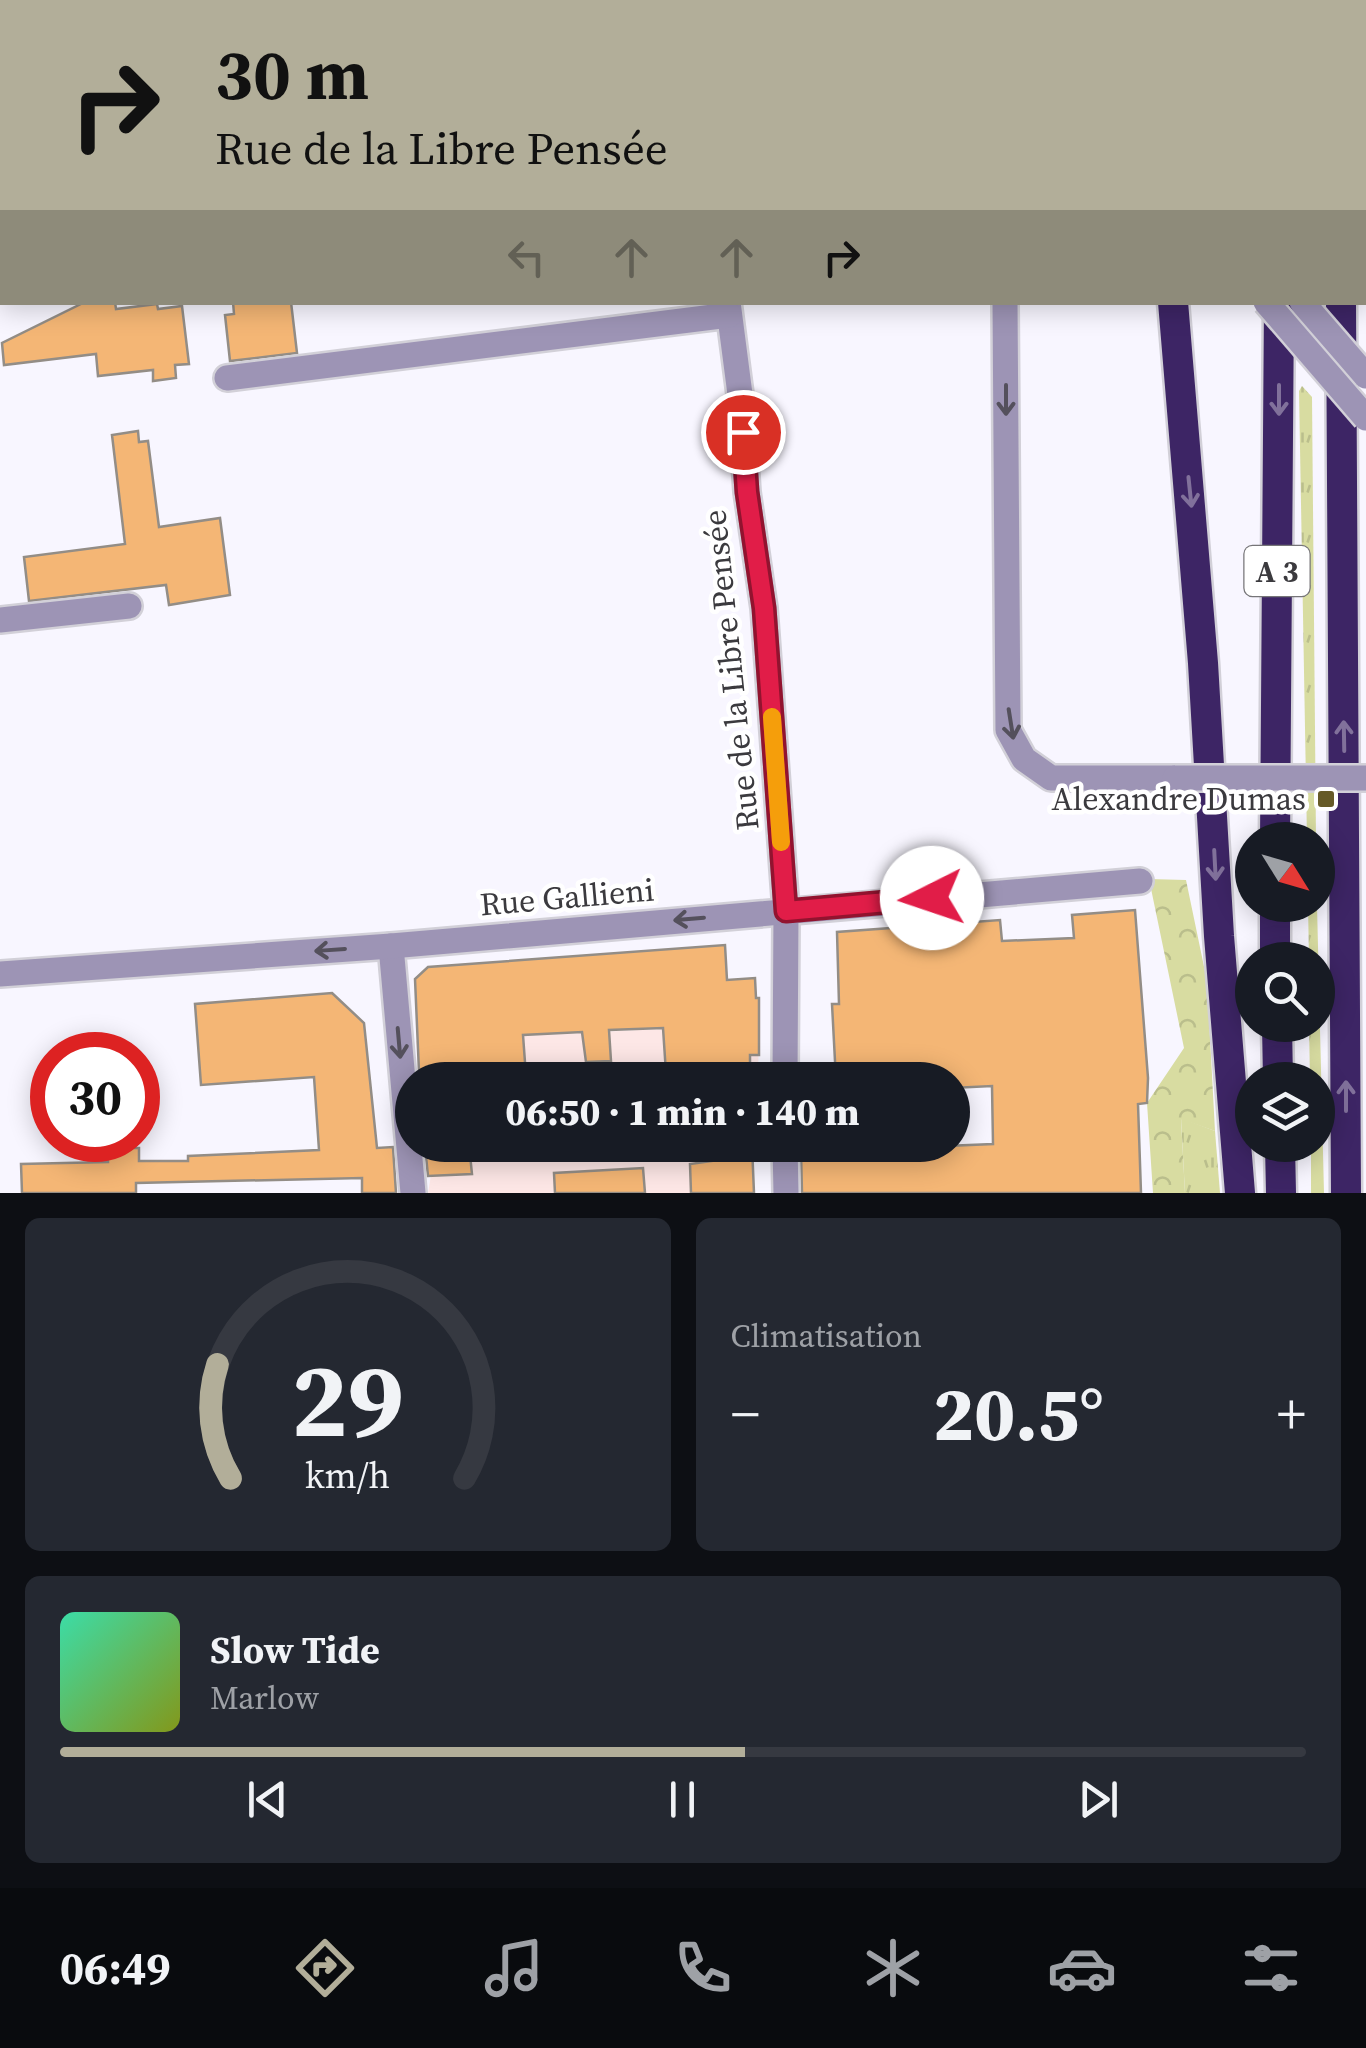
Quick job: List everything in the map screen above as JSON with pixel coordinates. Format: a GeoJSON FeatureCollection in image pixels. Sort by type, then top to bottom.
{"type":"FeatureCollection","features":[{"type":"Feature","properties":{"kind":"highway","name":"A 3"},"geometry":{"type":"LineString","coordinates":[[1276,822],[1279,305]]}},
{"type":"Feature","properties":{"kind":"highway","name":"A 3"},"geometry":{"type":"LineString","coordinates":[[1341,305],[1346,1193]]}},
{"type":"Feature","properties":{"kind":"highway"},"geometry":{"type":"LineString","coordinates":[[1177,310],[1240,1193]]}},
{"type":"Feature","properties":{"kind":"highway"},"geometry":{"type":"LineString","coordinates":[[1280,1162],[1281,1193]]}},
{"type":"Feature","properties":{"kind":"street"},"geometry":{"type":"LineString","coordinates":[[1005,305],[1008,730],[1024,760],[1051,778],[1366,778]]}},
{"type":"Feature","properties":{"kind":"street"},"geometry":{"type":"LineString","coordinates":[[1269,305],[1366,418]]}},
{"type":"Feature","properties":{"kind":"street"},"geometry":{"type":"LineString","coordinates":[[1305,305],[1366,376]]}},
{"type":"Feature","properties":{"kind":"street"},"geometry":{"type":"LineString","coordinates":[[227,378],[729,309]]}},
{"type":"Feature","properties":{"kind":"street","name":"Rue de la Libre Pensée"},"geometry":{"type":"LineString","coordinates":[[729,309],[747,492],[764,608],[786,911],[785,1062]]}},
{"type":"Feature","properties":{"kind":"street"},"geometry":{"type":"LineString","coordinates":[[0,620],[129,606]]}},
{"type":"Feature","properties":{"kind":"street","name":"Rue Gallieni"},"geometry":{"type":"LineString","coordinates":[[0,974],[390,946],[1140,881]]}},
{"type":"Feature","properties":{"kind":"street"},"geometry":{"type":"LineString","coordinates":[[390,946],[412,1193]]}},
{"type":"Feature","properties":{"kind":"street"},"geometry":{"type":"LineString","coordinates":[[785,1162],[786,1193]]}},
{"type":"Feature","properties":{"kind":"shaded area"},"geometry":{"type":"Polygon","coordinates":[[[759,1024],[758,1062],[418,1062],[416,1041],[759,1024]]]}},
{"type":"Feature","properties":{"kind":"shaded area"},"geometry":{"type":"Polygon","coordinates":[[[429,1162],[753,1162],[754,1193],[428,1193],[429,1162]]]}},
{"type":"Feature","properties":{"kind":"green space"},"geometry":{"type":"Polygon","coordinates":[[[1302,386],[1312,397],[1316,822],[1307,822],[1299,391],[1302,386]]]}},
{"type":"Feature","properties":{"kind":"green space"},"geometry":{"type":"Polygon","coordinates":[[[1149,879],[1186,880],[1207,981],[1215,1131],[1181,1119],[1185,1193],[1153,1193],[1147,1103],[1184,1048],[1149,879]]]}},
{"type":"Feature","properties":{"kind":"green space"},"geometry":{"type":"Polygon","coordinates":[[[1308,922],[1317,922],[1318,942],[1309,942],[1308,922]]]}},
{"type":"Feature","properties":{"kind":"green space"},"geometry":{"type":"Polygon","coordinates":[[[1309,1042],[1320,1042],[1321,1062],[1310,1062],[1309,1042]]]}},
{"type":"Feature","properties":{"kind":"green space"},"geometry":{"type":"Polygon","coordinates":[[[1181,1118],[1215,1131],[1220,1193],[1185,1193],[1181,1118]]]}},
{"type":"Feature","properties":{"kind":"green space"},"geometry":{"type":"Polygon","coordinates":[[[1311,1162],[1323,1162],[1324,1193],[1311,1193],[1311,1162]]]}},
{"type":"Feature","properties":{"kind":"building"},"geometry":{"type":"Polygon","coordinates":[[[79,305],[115,305],[116,309],[182,306],[189,364],[175,365],[176,378],[153,381],[153,370],[98,376],[96,354],[4,365],[2,343],[79,305]]]}},
{"type":"Feature","properties":{"kind":"building"},"geometry":{"type":"Polygon","coordinates":[[[233,305],[291,305],[297,353],[230,361],[225,315],[234,314],[233,305]]]}},
{"type":"Feature","properties":{"kind":"building"},"geometry":{"type":"Polygon","coordinates":[[[138,431],[139,442],[148,441],[159,527],[220,518],[230,595],[169,605],[166,585],[29,601],[24,557],[125,544],[112,435],[138,431]]]}},
{"type":"Feature","properties":{"kind":"building"},"geometry":{"type":"Polygon","coordinates":[[[1135,910],[1148,1078],[1147,1103],[1138,1104],[1141,1193],[802,1193],[801,1162],[970,1162],[970,1145],[993,1144],[992,1086],[970,1087],[970,1062],[835,1062],[832,1004],[839,1004],[837,932],[1000,920],[1002,941],[1074,938],[1072,915],[1135,910]]]}},
{"type":"Feature","properties":{"kind":"building"},"geometry":{"type":"Polygon","coordinates":[[[725,945],[727,980],[755,978],[759,1055],[750,1055],[750,1062],[665,1062],[663,1028],[609,1030],[611,1061],[586,1062],[582,1032],[523,1035],[525,1062],[419,1062],[415,979],[428,967],[725,945]]]}},
{"type":"Feature","properties":{"kind":"building"},"geometry":{"type":"Polygon","coordinates":[[[332,993],[364,1023],[377,1148],[393,1147],[396,1193],[362,1193],[362,1178],[136,1183],[136,1193],[22,1193],[21,1164],[188,1161],[188,1156],[319,1150],[314,1077],[201,1085],[195,1004],[332,993]]]}},
{"type":"Feature","properties":{"kind":"building"},"geometry":{"type":"Polygon","coordinates":[[[427,1162],[471,1162],[472,1174],[428,1176],[427,1162]]]}},
{"type":"Feature","properties":{"kind":"building"},"geometry":{"type":"Polygon","coordinates":[[[753,1162],[754,1193],[691,1193],[690,1164],[753,1162]]]}},
{"type":"Feature","properties":{"kind":"building"},"geometry":{"type":"Polygon","coordinates":[[[643,1168],[645,1193],[555,1193],[554,1173],[643,1168]]]}},
{"type":"Feature","properties":{"kind":"slow traffic"},"geometry":{"type":"LineString","coordinates":[[772,717],[781,842]]}},
{"type":"Feature","properties":{"kind":"place","name":"Alexandre Dumas"},"geometry":{"type":"Point","coordinates":[1326,799]}},
{"type":"Feature","properties":{"kind":"route"},"geometry":{"type":"LineString","coordinates":[[743,432],[747,492],[764,608],[786,911],[932,898]]}}]}
